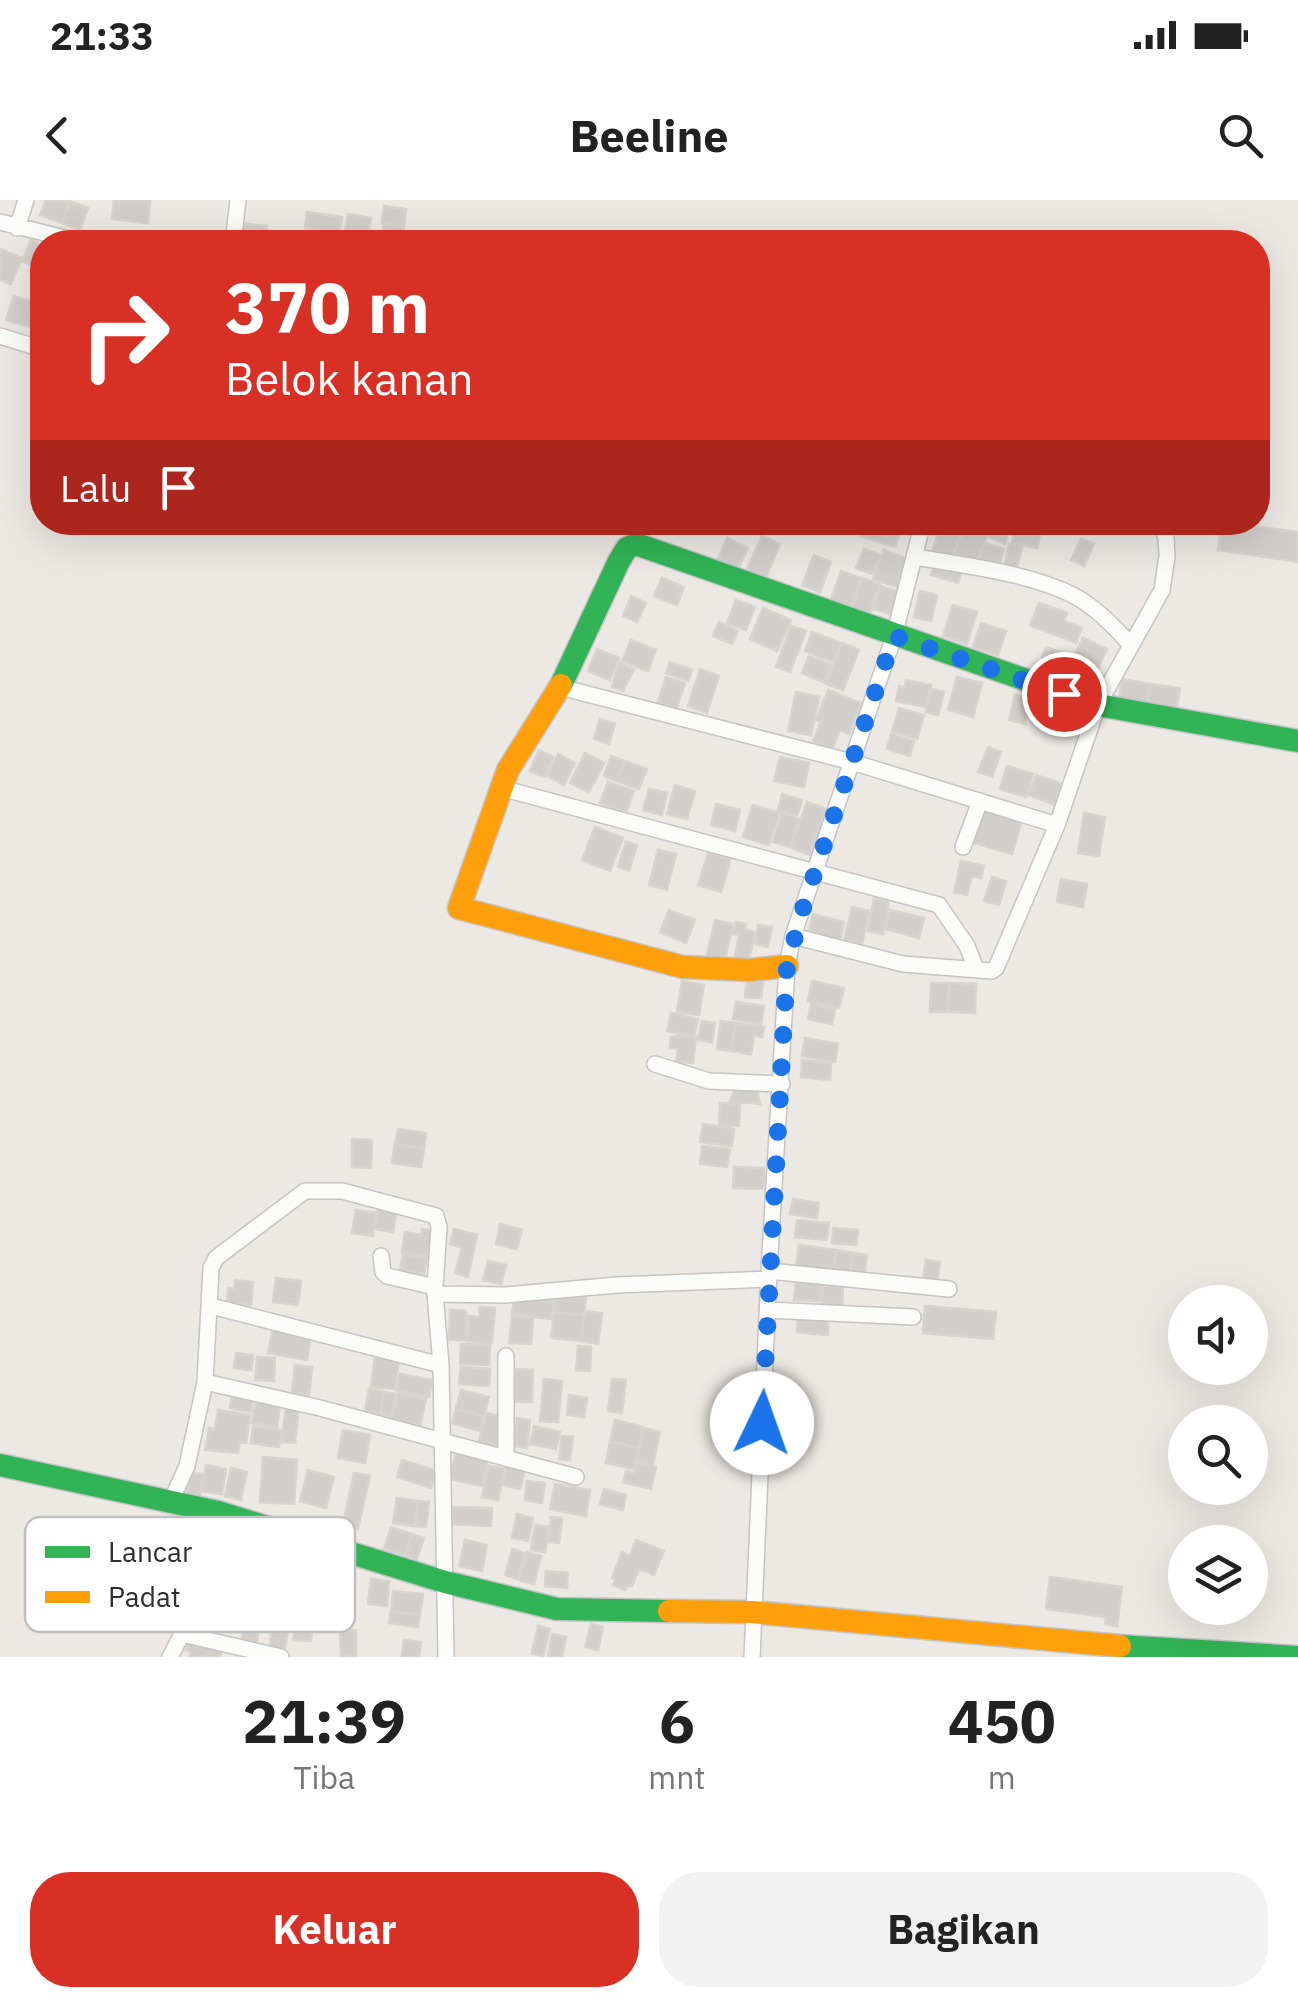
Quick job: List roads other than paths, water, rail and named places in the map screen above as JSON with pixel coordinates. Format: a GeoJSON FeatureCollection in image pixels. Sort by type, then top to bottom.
{"type":"FeatureCollection","features":[{"type":"Feature","properties":{"kind":"street"},"geometry":{"type":"LineString","coordinates":[[18,228],[26,200]]}},
{"type":"Feature","properties":{"kind":"street"},"geometry":{"type":"LineString","coordinates":[[234,230],[238,200]]}},
{"type":"Feature","properties":{"kind":"street"},"geometry":{"type":"LineString","coordinates":[[0,222],[30,231]]}},
{"type":"Feature","properties":{"kind":"street"},"geometry":{"type":"LineString","coordinates":[[0,336],[30,345]]}},
{"type":"Feature","properties":{"kind":"street"},"geometry":{"type":"LineString","coordinates":[[752,1657],[787,966],[793,936],[894,636],[920,535]]}},
{"type":"Feature","properties":{"kind":"street"},"geometry":{"type":"LineString","coordinates":[[793,936],[902,964],[992,971],[996,968],[1058,825],[1098,705],[1162,590],[1167,556],[1165,535]]}},
{"type":"Feature","properties":{"kind":"street"},"geometry":{"type":"LineString","coordinates":[[787,966],[750,970],[683,967],[462,910],[459,904],[508,770],[560,687],[619,560],[627,548],[636,544],[1098,705],[1298,741]]}},
{"type":"Feature","properties":{"kind":"street"},"geometry":{"type":"LineString","coordinates":[[915,557],[975,567],[1059,590],[1106,618],[1130,644]]}},
{"type":"Feature","properties":{"kind":"street"},"geometry":{"type":"LineString","coordinates":[[560,687],[852,762],[1058,825]]}},
{"type":"Feature","properties":{"kind":"street"},"geometry":{"type":"LineString","coordinates":[[501,788],[939,905],[967,946],[976,969]]}},
{"type":"Feature","properties":{"kind":"street"},"geometry":{"type":"LineString","coordinates":[[964,847],[980,802]]}},
{"type":"Feature","properties":{"kind":"street"},"geometry":{"type":"LineString","coordinates":[[654,1064],[710,1081],[782,1084]]}},
{"type":"Feature","properties":{"kind":"street"},"geometry":{"type":"LineString","coordinates":[[171,1501],[187,1466],[205,1382],[214,1260],[301,1193],[311,1190],[342,1191],[433,1213],[439,1227],[435,1291],[441,1366],[446,1657]]}},
{"type":"Feature","properties":{"kind":"street"},"geometry":{"type":"LineString","coordinates":[[381,1256],[387,1276],[435,1291],[506,1295],[769,1275],[949,1289]]}},
{"type":"Feature","properties":{"kind":"street"},"geometry":{"type":"LineString","coordinates":[[212,1306],[441,1366]]}},
{"type":"Feature","properties":{"kind":"street"},"geometry":{"type":"LineString","coordinates":[[768,1310],[912,1317]]}},
{"type":"Feature","properties":{"kind":"street"},"geometry":{"type":"LineString","coordinates":[[506,1356],[506,1458]]}},
{"type":"Feature","properties":{"kind":"street"},"geometry":{"type":"LineString","coordinates":[[205,1382],[320,1408],[576,1477]]}},
{"type":"Feature","properties":{"kind":"street"},"geometry":{"type":"LineString","coordinates":[[0,1465],[234,1517]]}},
{"type":"Feature","properties":{"kind":"street"},"geometry":{"type":"LineString","coordinates":[[217,1517],[218,1512]]}},
{"type":"Feature","properties":{"kind":"street"},"geometry":{"type":"LineString","coordinates":[[355,1554],[445,1582],[557,1609],[752,1612],[1138,1648],[1298,1657]]}},
{"type":"Feature","properties":{"kind":"street"},"geometry":{"type":"LineString","coordinates":[[170,1657],[182,1634],[281,1657]]}}]}
